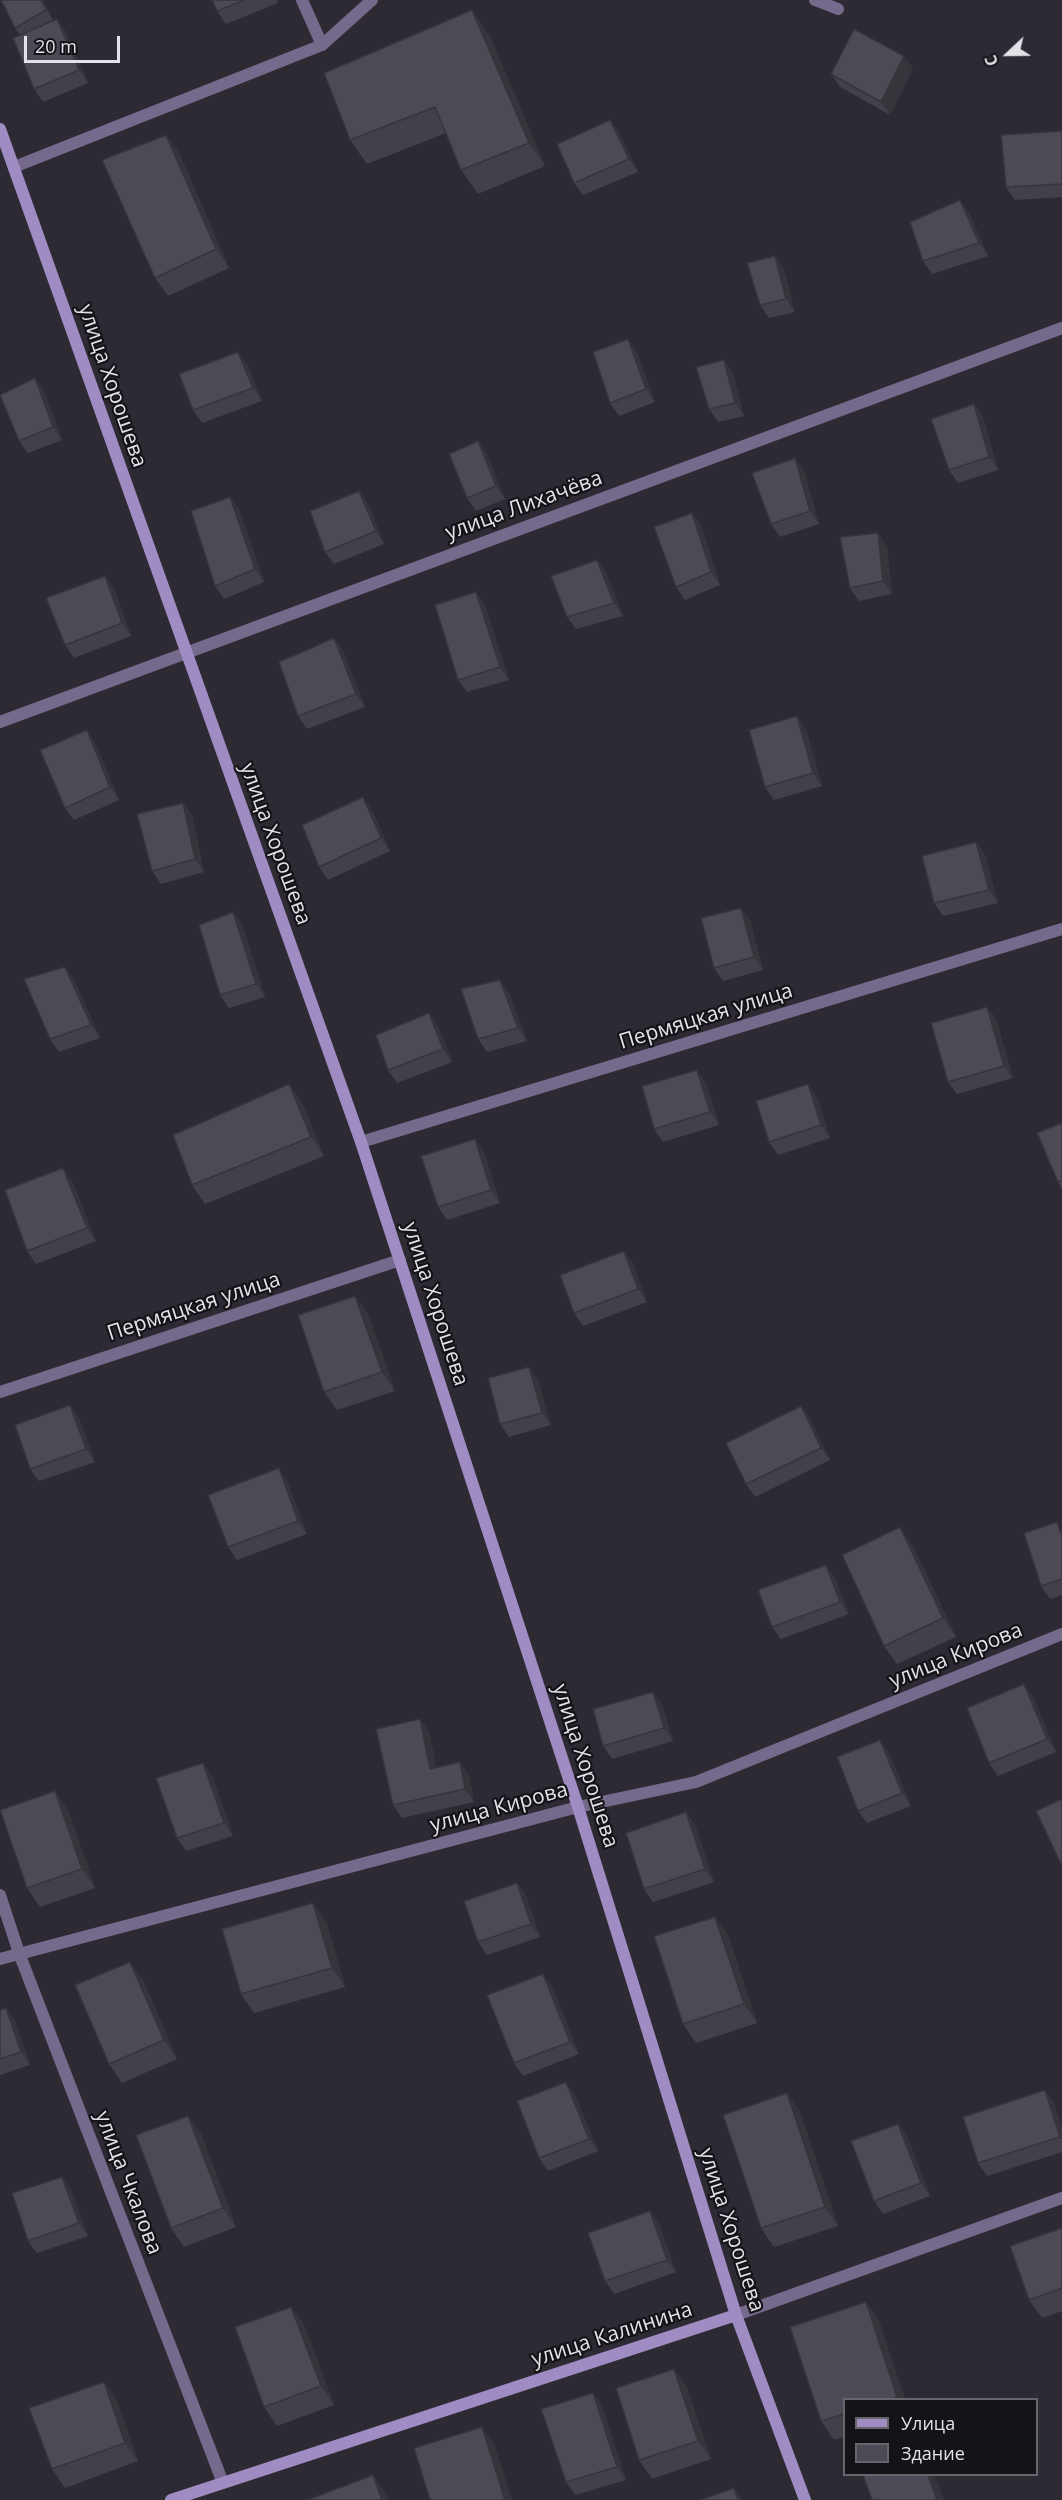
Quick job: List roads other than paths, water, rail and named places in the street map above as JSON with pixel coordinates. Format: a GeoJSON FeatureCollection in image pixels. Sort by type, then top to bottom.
{"type":"FeatureCollection","features":[{"type":"Feature","properties":{"kind":"street"},"geometry":{"type":"LineString","coordinates":[[302,0],[322,45]]}},
{"type":"Feature","properties":{"kind":"street"},"geometry":{"type":"LineString","coordinates":[[14,167],[322,45],[372,0]]}},
{"type":"Feature","properties":{"kind":"street"},"geometry":{"type":"LineString","coordinates":[[815,0],[838,9]]}},
{"type":"Feature","properties":{"kind":"street","name":"улица Хорошева"},"geometry":{"type":"LineString","coordinates":[[0,129],[4,151],[14,167],[185,653],[362,1142],[578,1808],[736,2315],[805,2500]]}},
{"type":"Feature","properties":{"kind":"street","name":"улица Лихачёва"},"geometry":{"type":"LineString","coordinates":[[0,722],[1062,328]]}},
{"type":"Feature","properties":{"kind":"street","name":"Пермяцкая улица"},"geometry":{"type":"LineString","coordinates":[[362,1142],[1062,930]]}},
{"type":"Feature","properties":{"kind":"street","name":"Пермяцкая улица"},"geometry":{"type":"LineString","coordinates":[[0,1392],[400,1260]]}},
{"type":"Feature","properties":{"kind":"street","name":"улица Кирова"},"geometry":{"type":"LineString","coordinates":[[0,1959],[578,1808],[696,1782],[1062,1634]]}},
{"type":"Feature","properties":{"kind":"street","name":"улица Чкалова"},"geometry":{"type":"LineString","coordinates":[[0,1896],[19,1953],[223,2483]]}},
{"type":"Feature","properties":{"kind":"street","name":"улица Калинина"},"geometry":{"type":"LineString","coordinates":[[171,2500],[736,2315],[1062,2198]]}}]}
